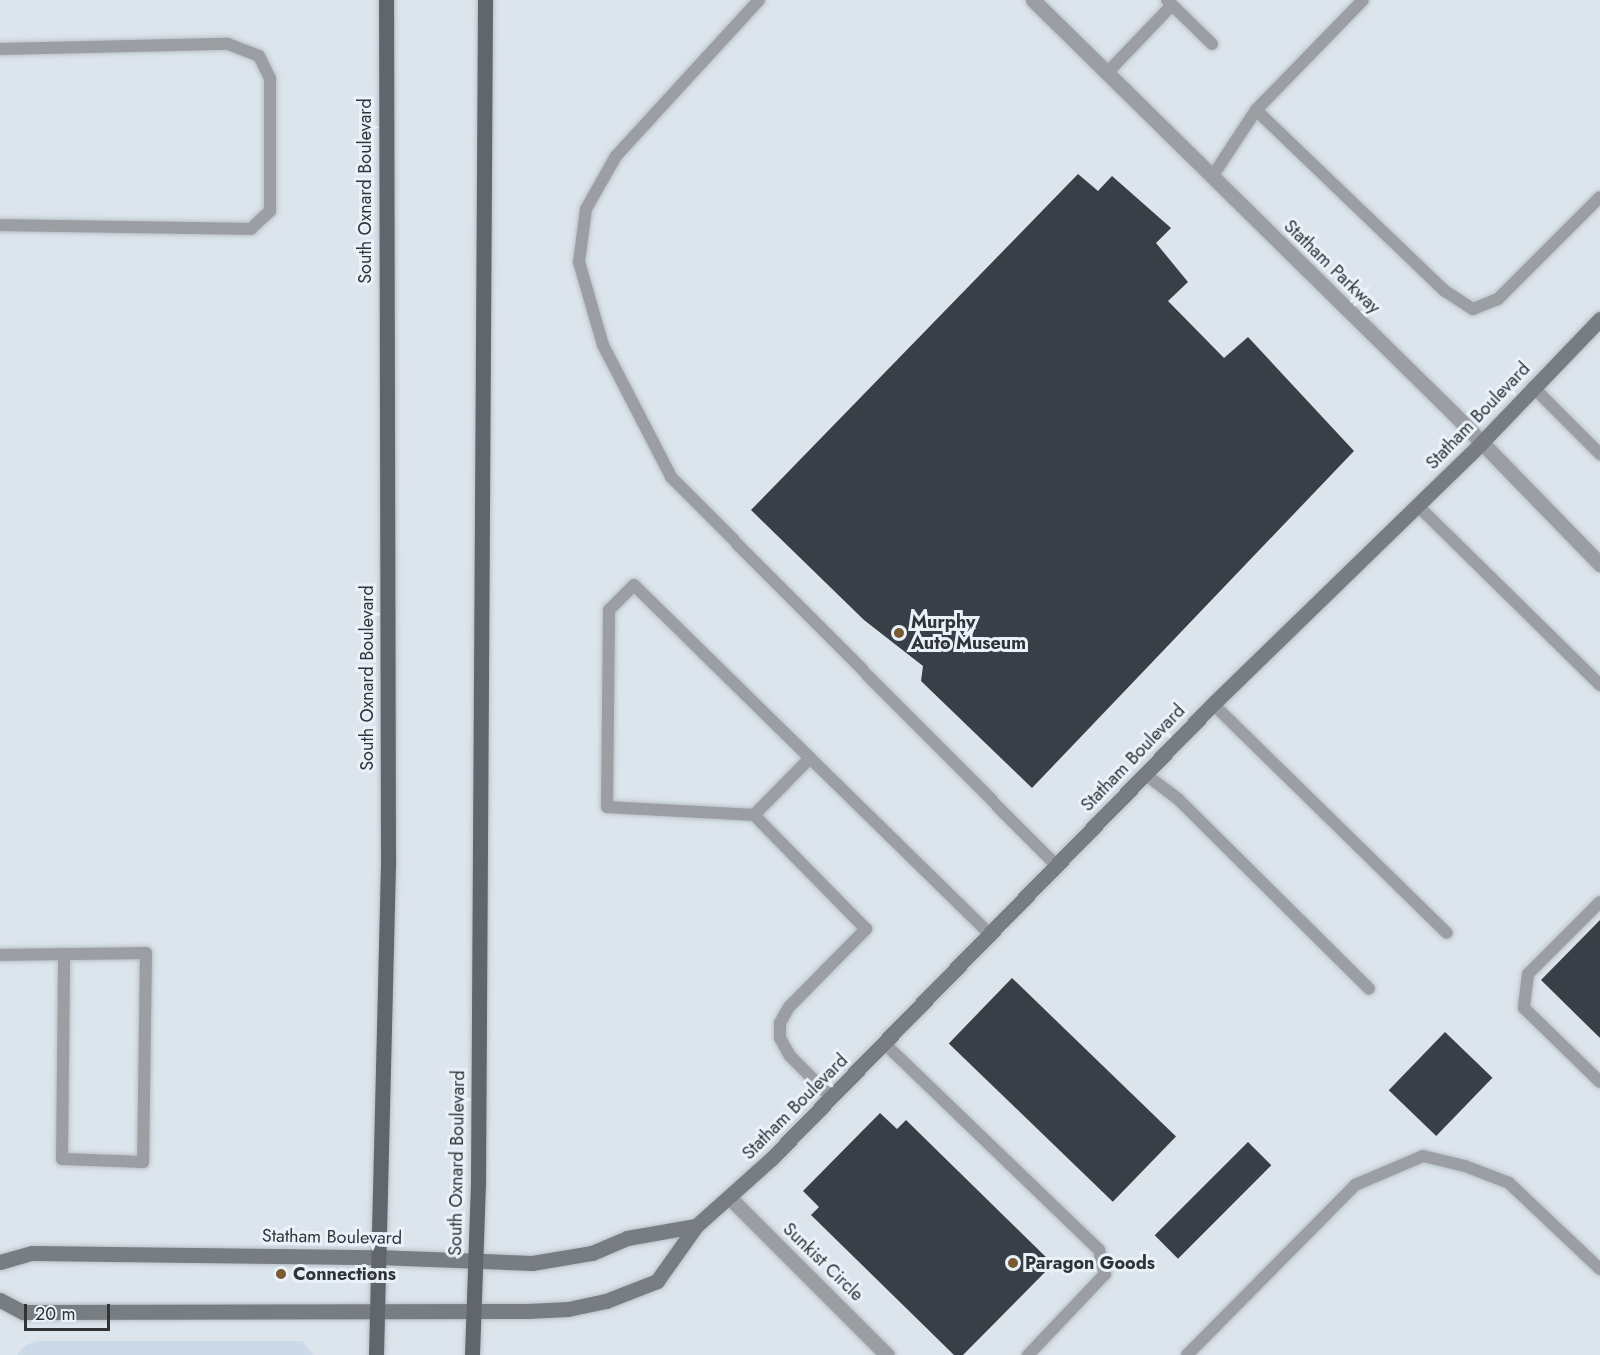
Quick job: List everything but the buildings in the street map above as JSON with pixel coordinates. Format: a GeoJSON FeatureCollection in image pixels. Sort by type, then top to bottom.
{"type":"FeatureCollection","features":[{"type":"Feature","properties":{"kind":"main road","name":"South Oxnard Boulevard"},"geometry":{"type":"LineString","coordinates":[[376,1355],[388,859],[384,266],[386,0]]}},
{"type":"Feature","properties":{"kind":"main road","name":"South Oxnard Boulevard"},"geometry":{"type":"LineString","coordinates":[[472,1355],[478,1184],[485,0]]}},
{"type":"Feature","properties":{"kind":"street","name":"Statham Parkway"},"geometry":{"type":"LineString","coordinates":[[1033,0],[1481,443],[1600,564]]}},
{"type":"Feature","properties":{"kind":"street","name":"Statham Boulevard"},"geometry":{"type":"LineString","coordinates":[[0,1300],[23,1312],[376,1313],[568,1309],[606,1301],[657,1281],[696,1226],[730,1198],[885,1044],[1213,704],[1481,443],[1600,318]]}},
{"type":"Feature","properties":{"kind":"street","name":"Sunkist Circle"},"geometry":{"type":"LineString","coordinates":[[730,1198],[887,1355]]}},
{"type":"Feature","properties":{"kind":"street","name":"Statham Boulevard"},"geometry":{"type":"LineString","coordinates":[[0,1262],[32,1253],[377,1257],[474,1261],[565,1259],[627,1238],[696,1226]]}},
{"type":"Feature","properties":{"kind":"lane"},"geometry":{"type":"LineString","coordinates":[[759,0],[616,156],[586,209],[579,262],[603,345],[671,477],[1057,866]]}},
{"type":"Feature","properties":{"kind":"lane"},"geometry":{"type":"LineString","coordinates":[[1212,177],[1256,110],[1363,0]]}},
{"type":"Feature","properties":{"kind":"lane"},"geometry":{"type":"LineString","coordinates":[[1107,73],[1170,2],[1212,44]]}},
{"type":"Feature","properties":{"kind":"lane"},"geometry":{"type":"LineString","coordinates":[[0,49],[228,44],[259,56],[270,79],[270,212],[251,229],[0,225]]}},
{"type":"Feature","properties":{"kind":"lane"},"geometry":{"type":"LineString","coordinates":[[1256,110],[1445,291],[1473,309],[1498,299],[1600,197]]}},
{"type":"Feature","properties":{"kind":"lane"},"geometry":{"type":"LineString","coordinates":[[1533,387],[1598,448]]}},
{"type":"Feature","properties":{"kind":"lane"},"geometry":{"type":"LineString","coordinates":[[1417,505],[1600,685]]}},
{"type":"Feature","properties":{"kind":"lane"},"geometry":{"type":"LineString","coordinates":[[831,1097],[790,1056],[780,1038],[780,1023],[789,1007],[866,929],[754,815],[607,807],[609,610],[634,585],[990,934]]}},
{"type":"Feature","properties":{"kind":"lane"},"geometry":{"type":"LineString","coordinates":[[1213,704],[1447,933]]}},
{"type":"Feature","properties":{"kind":"lane"},"geometry":{"type":"LineString","coordinates":[[754,815],[810,758]]}},
{"type":"Feature","properties":{"kind":"lane"},"geometry":{"type":"LineString","coordinates":[[1145,774],[1178,799],[1369,989]]}},
{"type":"Feature","properties":{"kind":"lane"},"geometry":{"type":"LineString","coordinates":[[1600,902],[1528,975],[1524,1008],[1600,1082]]}},
{"type":"Feature","properties":{"kind":"lane"},"geometry":{"type":"LineString","coordinates":[[0,955],[64,954],[146,953],[143,1162],[62,1159],[64,954]]}},
{"type":"Feature","properties":{"kind":"lane"},"geometry":{"type":"LineString","coordinates":[[885,1044],[1102,1257],[1105,1274],[1028,1355]]}},
{"type":"Feature","properties":{"kind":"lane"},"geometry":{"type":"LineString","coordinates":[[1187,1355],[1355,1185],[1423,1156],[1465,1166],[1509,1184],[1600,1269]]}},
{"type":"Feature","properties":{"kind":"shaded area"},"geometry":{"type":"Polygon","coordinates":[[[36,1341],[302,1341],[313,1355],[17,1355],[26,1345],[36,1341]]]}},
{"type":"Feature","properties":{"kind":"place","name":"Murphy Auto Museum"},"geometry":{"type":"Point","coordinates":[899,633]}},
{"type":"Feature","properties":{"kind":"place","name":"Paragon Goods"},"geometry":{"type":"Point","coordinates":[1013,1263]}},
{"type":"Feature","properties":{"kind":"place","name":"Connections"},"geometry":{"type":"Point","coordinates":[281,1274]}}]}
